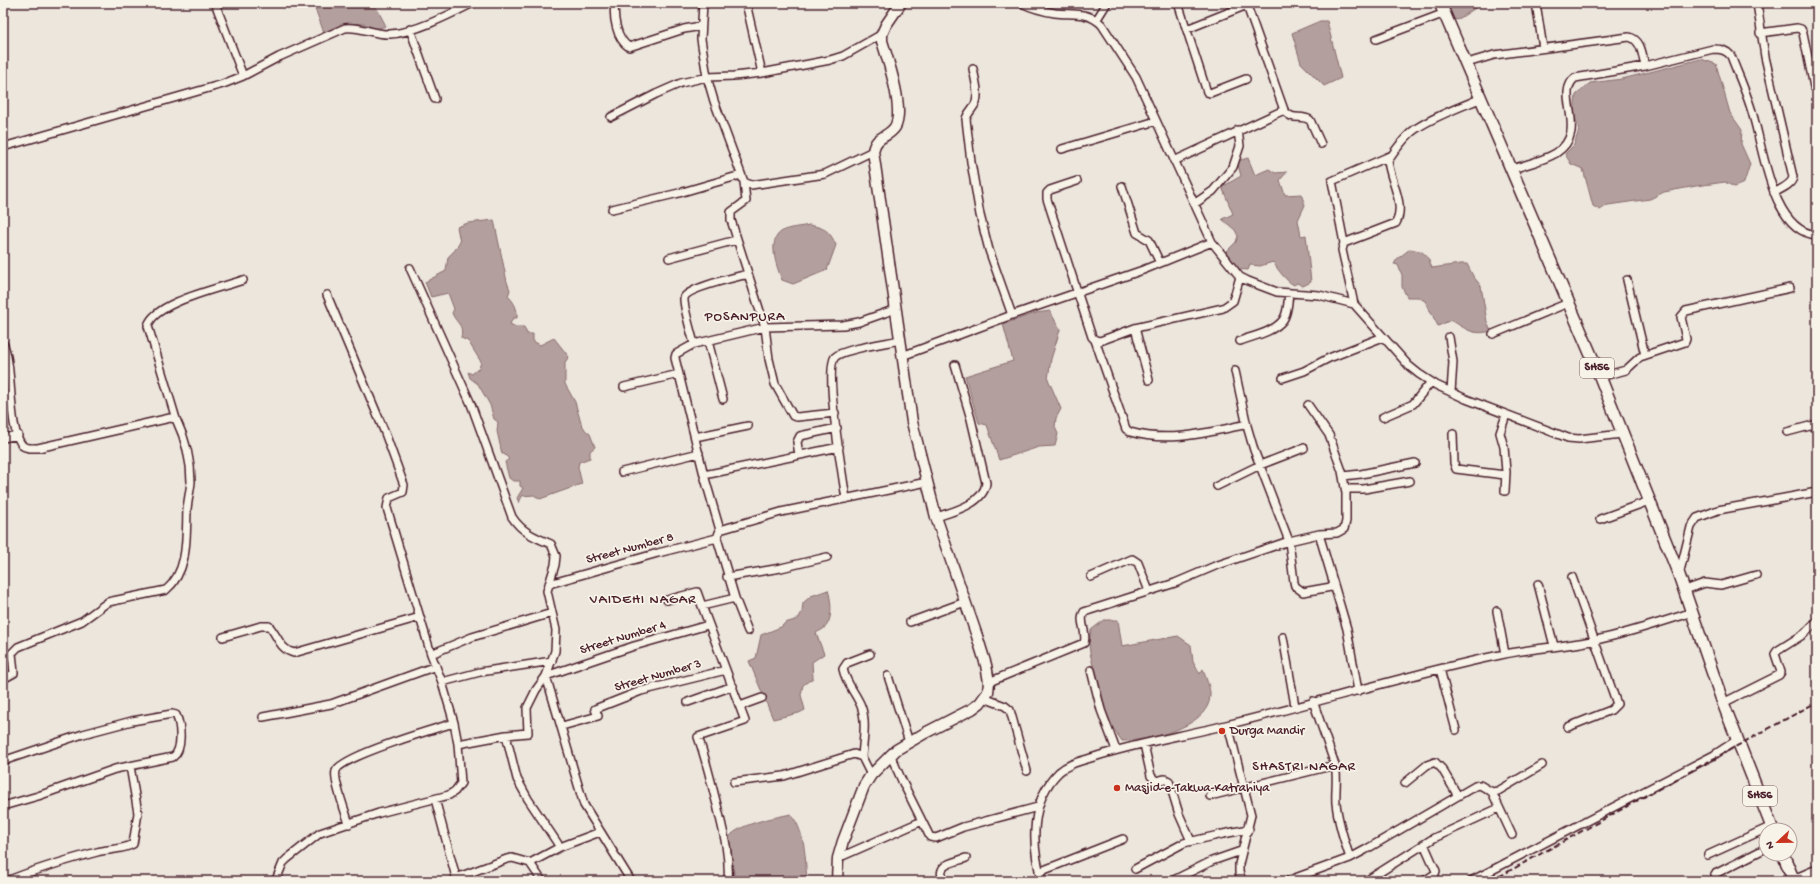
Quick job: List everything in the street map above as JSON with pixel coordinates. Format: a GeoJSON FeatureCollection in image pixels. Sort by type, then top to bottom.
{"type":"FeatureCollection","features":[{"type":"Feature","properties":{"kind":"main road"},"geometry":{"type":"LineString","coordinates":[[837,881],[838,858],[864,786],[871,775],[890,754],[909,742],[972,709],[988,692],[988,682],[979,643],[936,517],[912,422],[873,151],[877,140],[895,126],[898,111],[896,88],[882,41],[882,34],[901,3]]}},
{"type":"Feature","properties":{"kind":"main road","name":"SH56"},"geometry":{"type":"LineString","coordinates":[[1442,8],[1482,98],[1600,377],[1679,574],[1723,704],[1771,822]]}},
{"type":"Feature","properties":{"kind":"main road"},"geometry":{"type":"LineString","coordinates":[[1786,862],[1794,881],[1817,870]]}},
{"type":"Feature","properties":{"kind":"street"},"geometry":{"type":"LineString","coordinates":[[215,3],[243,76]]}},
{"type":"Feature","properties":{"kind":"street"},"geometry":{"type":"LineString","coordinates":[[3,147],[224,84],[279,57],[345,28],[354,27],[386,34],[410,29],[443,17],[473,3]]}},
{"type":"Feature","properties":{"kind":"street"},"geometry":{"type":"LineString","coordinates":[[614,3],[614,18],[622,40],[629,47],[677,31],[701,26]]}},
{"type":"Feature","properties":{"kind":"street"},"geometry":{"type":"LineString","coordinates":[[702,3],[701,40],[707,77],[740,175],[744,182],[746,201],[731,212],[730,215],[736,240],[765,327],[773,378],[791,413],[796,417],[834,413]]}},
{"type":"Feature","properties":{"kind":"street"},"geometry":{"type":"LineString","coordinates":[[746,3],[762,73]]}},
{"type":"Feature","properties":{"kind":"street"},"geometry":{"type":"LineString","coordinates":[[1022,3],[1032,8],[1055,13],[1084,15],[1097,19],[1136,77],[1212,242],[1240,277],[1248,282],[1277,292],[1319,296],[1354,304]]}},
{"type":"Feature","properties":{"kind":"street"},"geometry":{"type":"LineString","coordinates":[[1097,19],[1107,3]]}},
{"type":"Feature","properties":{"kind":"street"},"geometry":{"type":"LineString","coordinates":[[1178,3],[1207,92],[1246,79]]}},
{"type":"Feature","properties":{"kind":"street"},"geometry":{"type":"LineString","coordinates":[[1536,3],[1543,48]]}},
{"type":"Feature","properties":{"kind":"street"},"geometry":{"type":"LineString","coordinates":[[1757,3],[1760,33],[1793,177],[1789,184],[1774,193]]}},
{"type":"Feature","properties":{"kind":"street"},"geometry":{"type":"LineString","coordinates":[[1187,29],[1247,4],[1284,110],[1291,116],[1310,120],[1321,144]]}},
{"type":"Feature","properties":{"kind":"street"},"geometry":{"type":"LineString","coordinates":[[1376,39],[1442,8]]}},
{"type":"Feature","properties":{"kind":"street"},"geometry":{"type":"LineString","coordinates":[[1760,33],[1797,28],[1801,29],[1814,87]]}},
{"type":"Feature","properties":{"kind":"street"},"geometry":{"type":"LineString","coordinates":[[410,29],[435,99]]}},
{"type":"Feature","properties":{"kind":"street"},"geometry":{"type":"LineString","coordinates":[[611,118],[681,82],[707,77],[762,73],[830,60],[843,56],[882,34]]}},
{"type":"Feature","properties":{"kind":"street"},"geometry":{"type":"LineString","coordinates":[[1467,63],[1494,55],[1629,37],[1637,41],[1640,46],[1645,66]]}},
{"type":"Feature","properties":{"kind":"street"},"geometry":{"type":"LineString","coordinates":[[1512,169],[1542,160],[1555,153],[1568,142],[1572,130],[1568,94],[1571,81],[1575,78],[1645,66],[1713,49],[1721,49],[1731,56],[1754,118],[1769,182],[1774,193],[1796,228],[1803,233],[1817,235]]}},
{"type":"Feature","properties":{"kind":"street"},"geometry":{"type":"LineString","coordinates":[[973,69],[976,101],[967,114],[966,119],[976,193],[989,250],[1012,315]]}},
{"type":"Feature","properties":{"kind":"street"},"geometry":{"type":"LineString","coordinates":[[1344,243],[1396,223],[1400,216],[1398,201],[1388,161],[1415,129],[1448,112],[1482,98]]}},
{"type":"Feature","properties":{"kind":"street"},"geometry":{"type":"LineString","coordinates":[[1174,161],[1238,130],[1284,110]]}},
{"type":"Feature","properties":{"kind":"street"},"geometry":{"type":"LineString","coordinates":[[1062,148],[1156,121]]}},
{"type":"Feature","properties":{"kind":"street"},"geometry":{"type":"LineString","coordinates":[[1194,204],[1213,191],[1233,167],[1240,146],[1238,130]]}},
{"type":"Feature","properties":{"kind":"street"},"geometry":{"type":"LineString","coordinates":[[744,182],[751,185],[825,174],[873,151]]}},
{"type":"Feature","properties":{"kind":"street"},"geometry":{"type":"LineString","coordinates":[[1392,155],[1335,178],[1332,181],[1344,243],[1342,250],[1354,304],[1409,366],[1419,374],[1451,392],[1506,415],[1568,438],[1579,439],[1622,434]]}},
{"type":"Feature","properties":{"kind":"street"},"geometry":{"type":"LineString","coordinates":[[612,209],[679,194],[740,175]]}},
{"type":"Feature","properties":{"kind":"street"},"geometry":{"type":"LineString","coordinates":[[1077,181],[1050,190],[1047,193],[1047,200],[1092,337],[1095,340],[1126,429],[1130,432],[1176,437],[1209,433],[1243,425],[1246,426]]}},
{"type":"Feature","properties":{"kind":"street"},"geometry":{"type":"LineString","coordinates":[[1122,186],[1137,233],[1149,240],[1160,263]]}},
{"type":"Feature","properties":{"kind":"street"},"geometry":{"type":"LineString","coordinates":[[669,258],[736,240]]}},
{"type":"Feature","properties":{"kind":"street"},"geometry":{"type":"LineString","coordinates":[[902,356],[1012,315],[1160,263],[1212,242]]}},
{"type":"Feature","properties":{"kind":"street"},"geometry":{"type":"LineString","coordinates":[[410,268],[471,404],[512,517],[518,526],[527,534],[551,544],[556,556],[555,565],[547,591],[556,641],[552,661],[546,676],[526,708],[528,733],[506,735],[458,744]]}},
{"type":"Feature","properties":{"kind":"street"},"geometry":{"type":"LineString","coordinates":[[694,344],[685,307],[684,299],[686,295],[696,289],[748,274]]}},
{"type":"Feature","properties":{"kind":"street"},"geometry":{"type":"LineString","coordinates":[[1095,340],[1100,340],[1135,328],[1222,308],[1233,302],[1240,277]]}},
{"type":"Feature","properties":{"kind":"street"},"geometry":{"type":"LineString","coordinates":[[3,679],[14,673],[12,653],[18,647],[82,621],[108,602],[160,592],[171,586],[182,566],[191,481],[184,439],[176,420],[148,326],[150,319],[170,305],[243,280]]}},
{"type":"Feature","properties":{"kind":"street"},"geometry":{"type":"LineString","coordinates":[[1627,280],[1645,355]]}},
{"type":"Feature","properties":{"kind":"street"},"geometry":{"type":"LineString","coordinates":[[1600,377],[1626,370],[1635,361],[1645,355],[1685,342],[1686,338],[1681,317],[1686,311],[1790,288]]}},
{"type":"Feature","properties":{"kind":"street"},"geometry":{"type":"LineString","coordinates":[[1240,341],[1270,329],[1283,320],[1286,313],[1289,293]]}},
{"type":"Feature","properties":{"kind":"street"},"geometry":{"type":"LineString","coordinates":[[272,881],[276,880],[286,859],[320,833],[379,813],[435,799],[455,791],[461,783],[458,744],[454,723],[442,682],[431,654],[387,508],[389,498],[403,492],[404,485],[385,433],[326,295]]}},
{"type":"Feature","properties":{"kind":"street"},"geometry":{"type":"LineString","coordinates":[[1493,334],[1568,303]]}},
{"type":"Feature","properties":{"kind":"street"},"geometry":{"type":"LineString","coordinates":[[748,631],[727,577],[717,538],[720,530],[704,475],[679,374],[676,354],[694,344],[765,327],[843,325],[859,322],[896,309]]}},
{"type":"Feature","properties":{"kind":"street"},"geometry":{"type":"LineString","coordinates":[[1135,328],[1149,380]]}},
{"type":"Feature","properties":{"kind":"street"},"geometry":{"type":"LineString","coordinates":[[1283,378],[1304,371],[1334,356],[1383,337]]}},
{"type":"Feature","properties":{"kind":"street"},"geometry":{"type":"LineString","coordinates":[[1449,337],[1453,362],[1451,392]]}},
{"type":"Feature","properties":{"kind":"street"},"geometry":{"type":"LineString","coordinates":[[846,499],[834,413],[830,370],[834,358],[844,352],[900,340]]}},
{"type":"Feature","properties":{"kind":"street"},"geometry":{"type":"LineString","coordinates":[[708,341],[723,399]]}},
{"type":"Feature","properties":{"kind":"street"},"geometry":{"type":"LineString","coordinates":[[3,343],[8,357],[10,394],[18,434],[22,445],[27,448],[38,448],[161,419],[170,418],[176,420]]}},
{"type":"Feature","properties":{"kind":"street"},"geometry":{"type":"LineString","coordinates":[[936,517],[958,510],[970,504],[978,498],[985,489],[986,483],[971,420],[955,365]]}},
{"type":"Feature","properties":{"kind":"street"},"geometry":{"type":"LineString","coordinates":[[1235,371],[1246,426],[1289,541],[1294,582],[1300,591],[1304,592],[1331,587],[1335,588]]}},
{"type":"Feature","properties":{"kind":"street"},"geometry":{"type":"LineString","coordinates":[[624,387],[679,374]]}},
{"type":"Feature","properties":{"kind":"street"},"geometry":{"type":"LineString","coordinates":[[1384,417],[1413,404],[1432,382]]}},
{"type":"Feature","properties":{"kind":"street"},"geometry":{"type":"LineString","coordinates":[[988,682],[1084,643],[1086,638],[1082,619],[1084,612],[1175,583],[1215,566],[1286,544],[1289,541],[1319,534],[1337,533],[1344,529],[1346,521],[1346,489],[1344,476],[1329,435],[1308,405]]}},
{"type":"Feature","properties":{"kind":"street"},"geometry":{"type":"LineString","coordinates":[[1505,491],[1506,475],[1504,446],[1500,433],[1506,415]]}},
{"type":"Feature","properties":{"kind":"street"},"geometry":{"type":"LineString","coordinates":[[1787,432],[1817,424]]}},
{"type":"Feature","properties":{"kind":"street"},"geometry":{"type":"LineString","coordinates":[[695,437],[748,426]]}},
{"type":"Feature","properties":{"kind":"street"},"geometry":{"type":"LineString","coordinates":[[800,455],[797,442],[800,436],[837,428]]}},
{"type":"Feature","properties":{"kind":"street"},"geometry":{"type":"LineString","coordinates":[[3,438],[18,434]]}},
{"type":"Feature","properties":{"kind":"street"},"geometry":{"type":"LineString","coordinates":[[1453,434],[1454,462],[1456,469],[1506,475]]}},
{"type":"Feature","properties":{"kind":"street"},"geometry":{"type":"LineString","coordinates":[[704,475],[839,446]]}},
{"type":"Feature","properties":{"kind":"street"},"geometry":{"type":"LineString","coordinates":[[1217,486],[1260,465],[1304,448]]}},
{"type":"Feature","properties":{"kind":"street"},"geometry":{"type":"LineString","coordinates":[[622,472],[699,453]]}},
{"type":"Feature","properties":{"kind":"street"},"geometry":{"type":"LineString","coordinates":[[1344,476],[1415,463]]}},
{"type":"Feature","properties":{"kind":"street"},"geometry":{"type":"LineString","coordinates":[[1346,489],[1364,489],[1410,481]]}},
{"type":"Feature","properties":{"kind":"street"},"geometry":{"type":"LineString","coordinates":[[720,530],[781,512],[927,482]]}},
{"type":"Feature","properties":{"kind":"street"},"geometry":{"type":"LineString","coordinates":[[1679,574],[1691,527],[1702,515],[1740,505],[1817,492]]}},
{"type":"Feature","properties":{"kind":"street"},"geometry":{"type":"LineString","coordinates":[[1600,520],[1649,501]]}},
{"type":"Feature","properties":{"kind":"street"},"geometry":{"type":"LineString","coordinates":[[1319,534],[1335,588],[1338,593],[1347,629],[1358,691]]}},
{"type":"Feature","properties":{"kind":"street","name":"Street Number 8"},"geometry":{"type":"LineString","coordinates":[[549,584],[658,552],[717,538]]}},
{"type":"Feature","properties":{"kind":"street"},"geometry":{"type":"LineString","coordinates":[[727,577],[781,568],[827,557]]}},
{"type":"Feature","properties":{"kind":"street"},"geometry":{"type":"LineString","coordinates":[[1091,577],[1132,559],[1138,563],[1150,591]]}},
{"type":"Feature","properties":{"kind":"street"},"geometry":{"type":"LineString","coordinates":[[1685,590],[1705,583],[1721,584],[1756,575]]}},
{"type":"Feature","properties":{"kind":"street"},"geometry":{"type":"LineString","coordinates":[[1568,727],[1611,710],[1617,704],[1572,577]]}},
{"type":"Feature","properties":{"kind":"street"},"geometry":{"type":"LineString","coordinates":[[1538,584],[1554,646]]}},
{"type":"Feature","properties":{"kind":"street"},"geometry":{"type":"LineString","coordinates":[[667,600],[698,592],[708,626],[733,686],[745,721],[698,736],[705,757],[725,836],[728,856],[728,881]]}},
{"type":"Feature","properties":{"kind":"street"},"geometry":{"type":"LineString","coordinates":[[702,606],[735,598]]}},
{"type":"Feature","properties":{"kind":"street"},"geometry":{"type":"LineString","coordinates":[[910,622],[965,602]]}},
{"type":"Feature","properties":{"kind":"street"},"geometry":{"type":"LineString","coordinates":[[1496,611],[1505,654]]}},
{"type":"Feature","properties":{"kind":"street"},"geometry":{"type":"LineString","coordinates":[[1042,881],[1039,872],[1035,834],[1038,806],[1047,786],[1060,771],[1072,764],[1116,750],[1228,725],[1313,701],[1358,691],[1440,669],[1505,654],[1594,641],[1693,612]]}},
{"type":"Feature","properties":{"kind":"street"},"geometry":{"type":"LineString","coordinates":[[431,654],[472,637],[552,613]]}},
{"type":"Feature","properties":{"kind":"street"},"geometry":{"type":"LineString","coordinates":[[224,637],[261,626],[269,626],[280,644],[288,652],[294,653],[420,617]]}},
{"type":"Feature","properties":{"kind":"street"},"geometry":{"type":"LineString","coordinates":[[1723,704],[1779,675],[1781,672],[1775,654],[1777,651],[1804,634],[1817,621]]}},
{"type":"Feature","properties":{"kind":"street","name":"Street Number 4"},"geometry":{"type":"LineString","coordinates":[[546,676],[634,646],[708,626]]}},
{"type":"Feature","properties":{"kind":"street"},"geometry":{"type":"LineString","coordinates":[[1283,637],[1295,706]]}},
{"type":"Feature","properties":{"kind":"street"},"geometry":{"type":"LineString","coordinates":[[870,654],[847,663],[843,670],[850,688],[862,707],[862,757],[871,775]]}},
{"type":"Feature","properties":{"kind":"street"},"geometry":{"type":"LineString","coordinates":[[442,682],[480,672],[552,661]]}},
{"type":"Feature","properties":{"kind":"street"},"geometry":{"type":"LineString","coordinates":[[263,717],[331,704],[436,666]]}},
{"type":"Feature","properties":{"kind":"street"},"geometry":{"type":"LineString","coordinates":[[1440,669],[1456,730]]}},
{"type":"Feature","properties":{"kind":"street","name":"Street Number 3"},"geometry":{"type":"LineString","coordinates":[[562,726],[598,716],[595,709],[641,691],[726,670]]}},
{"type":"Feature","properties":{"kind":"street"},"geometry":{"type":"LineString","coordinates":[[1091,670],[1101,710],[1116,750]]}},
{"type":"Feature","properties":{"kind":"street"},"geometry":{"type":"LineString","coordinates":[[546,676],[562,726],[584,805],[631,881]]}},
{"type":"Feature","properties":{"kind":"street"},"geometry":{"type":"LineString","coordinates":[[888,676],[909,742]]}},
{"type":"Feature","properties":{"kind":"street"},"geometry":{"type":"LineString","coordinates":[[688,702],[733,686]]}},
{"type":"Feature","properties":{"kind":"street"},"geometry":{"type":"LineString","coordinates":[[740,706],[762,698]]}},
{"type":"Feature","properties":{"kind":"street"},"geometry":{"type":"LineString","coordinates":[[984,698],[1005,706],[1010,710],[1026,771]]}},
{"type":"Feature","properties":{"kind":"street"},"geometry":{"type":"LineString","coordinates":[[1313,701],[1335,765],[1337,774],[1336,805],[1341,830],[1350,858]]}},
{"type":"Feature","properties":{"kind":"street"},"geometry":{"type":"LineString","coordinates":[[3,761],[83,734],[132,720],[167,714],[176,715],[179,719],[180,746],[176,755],[172,757],[130,766],[3,806]]}},
{"type":"Feature","properties":{"kind":"street"},"geometry":{"type":"LineString","coordinates":[[349,824],[337,782],[335,772],[337,767],[351,759],[382,746],[454,723]]}},
{"type":"Feature","properties":{"kind":"street"},"geometry":{"type":"LineString","coordinates":[[1228,725],[1252,814],[1249,830],[1241,851],[1239,872],[1242,881]]}},
{"type":"Feature","properties":{"kind":"street"},"geometry":{"type":"LineString","coordinates":[[506,735],[517,779],[528,799],[560,847]]}},
{"type":"Feature","properties":{"kind":"street"},"geometry":{"type":"LineString","coordinates":[[1471,881],[1714,755],[1737,740]]}},
{"type":"Feature","properties":{"kind":"street"},"geometry":{"type":"LineString","coordinates":[[1144,744],[1151,776],[1156,782],[1165,779],[1168,781],[1192,841]]}},
{"type":"Feature","properties":{"kind":"street"},"geometry":{"type":"LineString","coordinates":[[734,782],[784,776],[854,754],[862,757]]}},
{"type":"Feature","properties":{"kind":"street"},"geometry":{"type":"LineString","coordinates":[[890,754],[930,837],[936,838],[963,827],[1038,806]]}},
{"type":"Feature","properties":{"kind":"street"},"geometry":{"type":"LineString","coordinates":[[1405,784],[1427,765],[1435,762],[1442,769],[1458,796]]}},
{"type":"Feature","properties":{"kind":"street"},"geometry":{"type":"LineString","coordinates":[[1210,796],[1335,765]]}},
{"type":"Feature","properties":{"kind":"street"},"geometry":{"type":"LineString","coordinates":[[1492,792],[1498,791],[1542,765]]}},
{"type":"Feature","properties":{"kind":"street"},"geometry":{"type":"LineString","coordinates":[[7,881],[54,865],[109,849],[128,847],[133,844],[138,813],[130,766]]}},
{"type":"Feature","properties":{"kind":"street"},"geometry":{"type":"LineString","coordinates":[[1287,881],[1350,858],[1480,785],[1492,792],[1512,835]]}},
{"type":"Feature","properties":{"kind":"street"},"geometry":{"type":"LineString","coordinates":[[435,799],[456,880],[512,858],[530,863],[542,881]]}},
{"type":"Feature","properties":{"kind":"street"},"geometry":{"type":"LineString","coordinates":[[1366,881],[1424,844],[1463,823],[1499,808]]}},
{"type":"Feature","properties":{"kind":"street"},"geometry":{"type":"LineString","coordinates":[[838,858],[922,821]]}},
{"type":"Feature","properties":{"kind":"street"},"geometry":{"type":"LineString","coordinates":[[1134,870],[1192,841],[1249,830]]}},
{"type":"Feature","properties":{"kind":"street"},"geometry":{"type":"LineString","coordinates":[[530,863],[560,847],[600,832]]}},
{"type":"Feature","properties":{"kind":"street"},"geometry":{"type":"LineString","coordinates":[[1708,855],[1758,834]]}},
{"type":"Feature","properties":{"kind":"street"},"geometry":{"type":"LineString","coordinates":[[1039,872],[1123,839]]}},
{"type":"Feature","properties":{"kind":"street"},"geometry":{"type":"LineString","coordinates":[[1424,844],[1436,871],[1435,874],[1424,881]]}},
{"type":"Feature","properties":{"kind":"street"},"geometry":{"type":"LineString","coordinates":[[1172,881],[1212,861],[1241,851]]}},
{"type":"Feature","properties":{"kind":"street"},"geometry":{"type":"LineString","coordinates":[[1715,874],[1758,851]]}},
{"type":"Feature","properties":{"kind":"street"},"geometry":{"type":"LineString","coordinates":[[943,881],[940,874],[941,869],[944,866],[966,858]]}},
{"type":"Feature","properties":{"kind":"shaded area"},"geometry":{"type":"Polygon","coordinates":[[[313,3],[374,3],[386,26],[375,29],[365,24],[350,24],[327,32],[323,30],[313,3]]]}},
{"type":"Feature","properties":{"kind":"shaded area"},"geometry":{"type":"Polygon","coordinates":[[[1444,3],[1483,3],[1457,20],[1449,18],[1444,3]]]}},
{"type":"Feature","properties":{"kind":"shaded area"},"geometry":{"type":"Polygon","coordinates":[[[1320,21],[1327,21],[1341,78],[1324,86],[1301,63],[1292,33],[1320,21]]]}},
{"type":"Feature","properties":{"kind":"shaded area"},"geometry":{"type":"Polygon","coordinates":[[[1701,59],[1716,64],[1730,113],[1742,130],[1741,144],[1750,164],[1744,183],[1734,187],[1725,182],[1664,192],[1650,199],[1608,205],[1600,210],[1593,206],[1583,169],[1571,164],[1565,154],[1574,145],[1579,130],[1574,114],[1576,95],[1590,83],[1622,79],[1701,59]]]}},
{"type":"Feature","properties":{"kind":"shaded area"},"geometry":{"type":"Polygon","coordinates":[[[1248,158],[1255,175],[1269,169],[1275,173],[1287,172],[1280,180],[1285,195],[1301,194],[1305,205],[1298,220],[1301,236],[1306,235],[1311,282],[1303,286],[1297,283],[1294,285],[1288,281],[1273,262],[1260,266],[1250,265],[1248,270],[1235,269],[1226,252],[1236,242],[1238,236],[1235,230],[1222,219],[1233,214],[1222,187],[1241,176],[1237,161],[1248,158]]]}},
{"type":"Feature","properties":{"kind":"shaded area"},"geometry":{"type":"Polygon","coordinates":[[[494,220],[510,290],[508,296],[514,303],[517,312],[517,318],[513,318],[510,324],[516,327],[524,327],[527,334],[533,334],[533,341],[540,345],[554,338],[569,357],[565,362],[565,384],[575,402],[581,423],[590,434],[595,447],[590,451],[590,458],[579,462],[578,467],[582,484],[540,499],[534,495],[522,496],[519,503],[517,498],[523,488],[520,486],[520,481],[513,481],[509,478],[505,462],[509,459],[502,454],[497,431],[498,422],[494,419],[490,405],[478,384],[470,378],[468,372],[472,374],[479,368],[481,362],[468,341],[461,338],[461,326],[452,313],[454,309],[448,293],[431,297],[425,282],[446,271],[448,257],[460,242],[457,227],[468,223],[494,220]]]}},
{"type":"Feature","properties":{"kind":"shaded area"},"geometry":{"type":"Polygon","coordinates":[[[809,225],[826,230],[836,245],[827,270],[793,284],[782,280],[774,255],[777,236],[787,229],[809,225]]]}},
{"type":"Feature","properties":{"kind":"shaded area"},"geometry":{"type":"Polygon","coordinates":[[[1410,249],[1425,254],[1432,268],[1467,264],[1473,276],[1481,286],[1487,322],[1491,331],[1479,333],[1470,331],[1451,320],[1438,326],[1425,301],[1418,297],[1407,297],[1402,287],[1402,275],[1398,265],[1394,264],[1397,259],[1410,249]]]}},
{"type":"Feature","properties":{"kind":"shaded area"},"geometry":{"type":"Polygon","coordinates":[[[1050,311],[1060,330],[1051,359],[1048,379],[1061,409],[1056,418],[1055,427],[1058,434],[1055,446],[1039,447],[999,460],[987,425],[979,423],[965,376],[1013,361],[1003,324],[1036,313],[1050,311]]]}},
{"type":"Feature","properties":{"kind":"shaded area"},"geometry":{"type":"Polygon","coordinates":[[[828,590],[831,603],[829,621],[823,629],[816,633],[824,654],[812,662],[813,678],[803,685],[801,695],[805,710],[799,713],[773,719],[749,661],[756,658],[761,635],[781,627],[785,623],[798,619],[802,612],[803,603],[811,596],[828,590]]]}},
{"type":"Feature","properties":{"kind":"shaded area"},"geometry":{"type":"Polygon","coordinates":[[[1104,620],[1118,620],[1122,646],[1178,636],[1191,645],[1193,662],[1200,674],[1203,669],[1210,693],[1207,707],[1199,717],[1175,730],[1160,735],[1122,741],[1109,722],[1104,711],[1090,653],[1089,643],[1091,630],[1104,620]]]}},
{"type":"Feature","properties":{"kind":"shaded area"},"geometry":{"type":"Polygon","coordinates":[[[791,814],[800,830],[804,846],[807,881],[735,881],[729,837],[734,832],[749,825],[767,819],[791,814]]]}},
{"type":"Feature","properties":{"kind":"railway"},"geometry":{"type":"LineString","coordinates":[[1491,881],[1817,702]]}},
{"type":"Feature","properties":{"kind":"place","name":"Durga Mandir"},"geometry":{"type":"Point","coordinates":[1222,731]}},
{"type":"Feature","properties":{"kind":"place","name":"Masjid-e-Takwa-Katrahiya"},"geometry":{"type":"Point","coordinates":[1117,788]}},
{"type":"Feature","properties":{"kind":"district","name":"POSANPURA"},"geometry":{"type":"Point","coordinates":[745,317]}},
{"type":"Feature","properties":{"kind":"district","name":"VAIDEHI NAGAR"},"geometry":{"type":"Point","coordinates":[643,600]}},
{"type":"Feature","properties":{"kind":"district","name":"SHASTRI NAGAR"},"geometry":{"type":"Point","coordinates":[1304,767]}}]}
